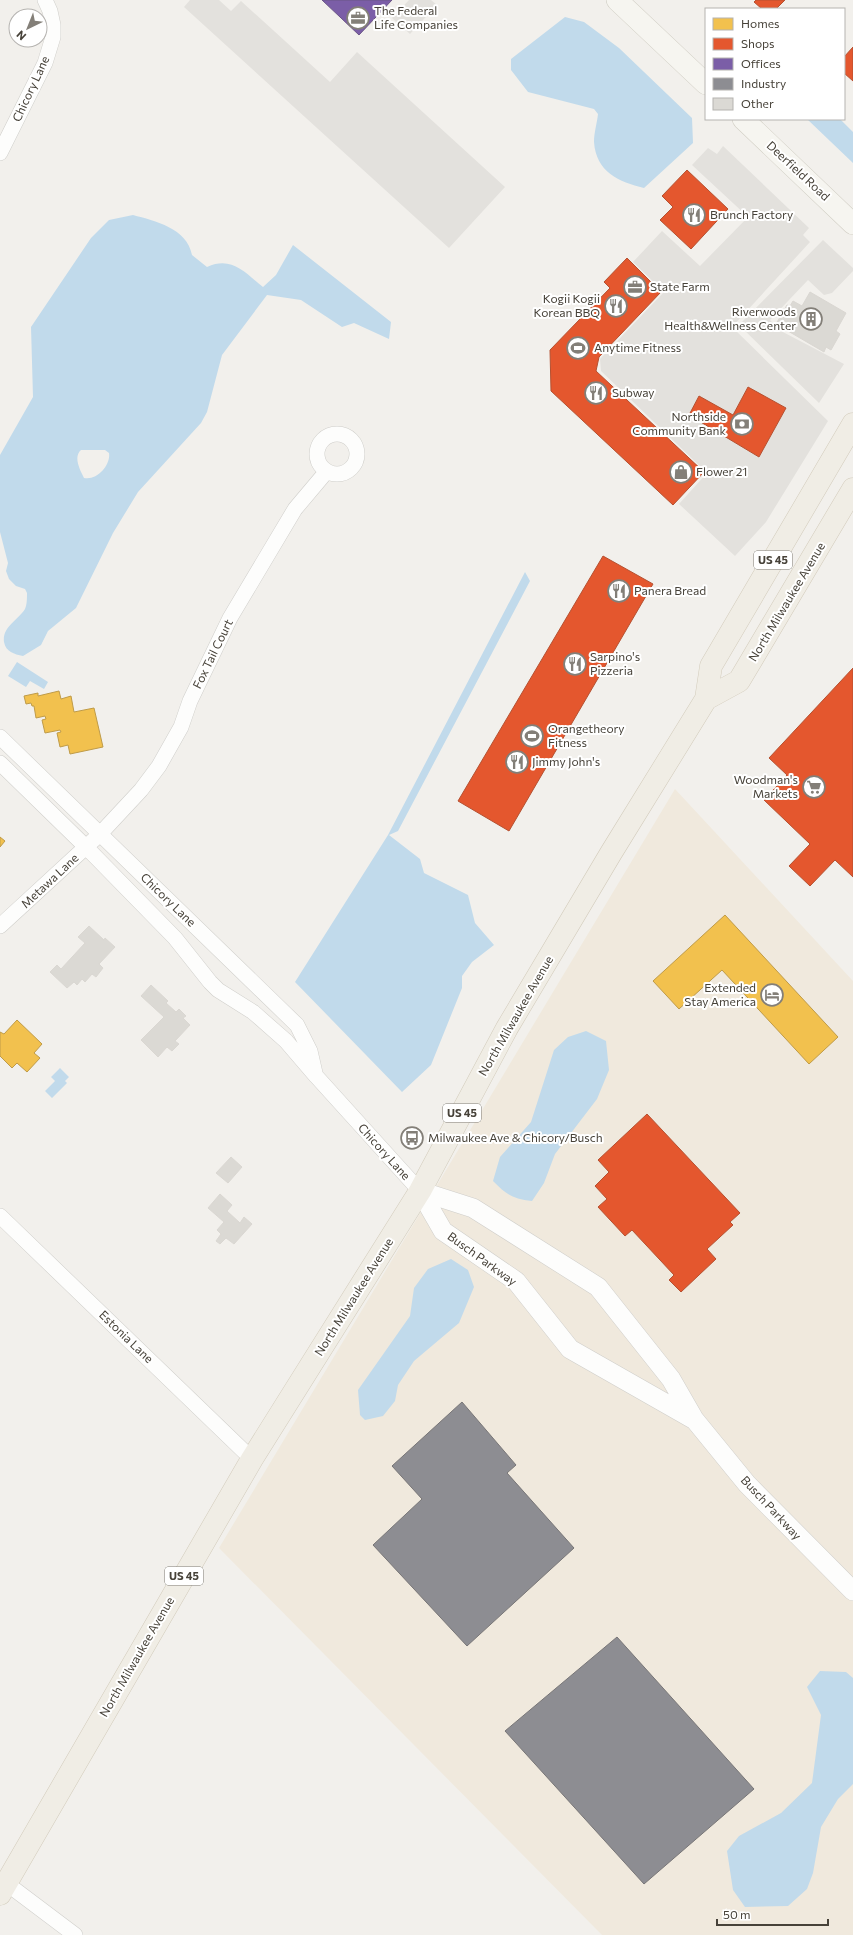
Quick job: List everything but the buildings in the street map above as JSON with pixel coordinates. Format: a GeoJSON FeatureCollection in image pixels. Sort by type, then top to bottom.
{"type":"FeatureCollection","features":[{"type":"Feature","properties":{"kind":"main road"},"geometry":{"type":"LineString","coordinates":[[618,0],[705,83]]}},
{"type":"Feature","properties":{"kind":"main road","name":"Deerfield Road"},"geometry":{"type":"LineString","coordinates":[[744,120],[853,224]]}},
{"type":"Feature","properties":{"kind":"main road","name":"North Milwaukee Avenue"},"geometry":{"type":"LineString","coordinates":[[3,1888],[252,1459],[420,1191],[507,1028],[607,859],[706,699],[711,666],[853,424]]}},
{"type":"Feature","properties":{"kind":"main road","name":"North Milwaukee Avenue"},"geometry":{"type":"LineString","coordinates":[[706,699],[739,681],[853,489]]}},
{"type":"Feature","properties":{"kind":"street","name":"Chicory Lane"},"geometry":{"type":"LineString","coordinates":[[0,153],[45,63],[53,38],[53,25],[50,11],[45,0]]}},
{"type":"Feature","properties":{"kind":"street","name":"Fox Tail Court"},"geometry":{"type":"LineString","coordinates":[[100,834],[141,790],[159,766],[181,727],[190,701],[230,618],[296,509],[327,471]]}},
{"type":"Feature","properties":{"kind":"street","name":"Chicory Lane"},"geometry":{"type":"LineString","coordinates":[[0,737],[297,1026],[310,1051],[316,1076]]}},
{"type":"Feature","properties":{"kind":"street","name":"Chicory Lane"},"geometry":{"type":"LineString","coordinates":[[0,764],[86,847],[175,938],[210,982],[253,1012],[286,1041],[420,1191]]}},
{"type":"Feature","properties":{"kind":"street","name":"Metawa Lane"},"geometry":{"type":"LineString","coordinates":[[0,926],[100,834]]}},
{"type":"Feature","properties":{"kind":"street"},"geometry":{"type":"LineString","coordinates":[[231,997],[249,979]]}},
{"type":"Feature","properties":{"kind":"street","name":"Busch Parkway"},"geometry":{"type":"LineString","coordinates":[[420,1191],[443,1231],[516,1282],[570,1349],[694,1419]]}},
{"type":"Feature","properties":{"kind":"street","name":"Busch Parkway"},"geometry":{"type":"LineString","coordinates":[[420,1191],[473,1208],[598,1287],[671,1379],[694,1419],[747,1484],[853,1591]]}},
{"type":"Feature","properties":{"kind":"street","name":"Estonia Lane"},"geometry":{"type":"LineString","coordinates":[[0,1216],[252,1459]]}},
{"type":"Feature","properties":{"kind":"street"},"geometry":{"type":"LineString","coordinates":[[3,1888],[75,1935]]}},
{"type":"Feature","properties":{"kind":"shaded area"},"geometry":{"type":"Polygon","coordinates":[[[190,0],[219,0],[231,11],[241,1],[330,82],[357,52],[505,187],[449,248],[184,7],[190,0]]]}},
{"type":"Feature","properties":{"kind":"shaded area"},"geometry":{"type":"Polygon","coordinates":[[[409,0],[431,0],[437,5],[410,34],[392,18],[409,0]]]}},
{"type":"Feature","properties":{"kind":"shaded area"},"geometry":{"type":"Polygon","coordinates":[[[723,146],[809,228],[803,235],[810,242],[732,327],[828,421],[766,522],[735,556],[679,504],[707,473],[601,371],[600,359],[664,292],[633,262],[662,231],[700,266],[748,217],[692,165],[708,148],[717,154],[723,146]],[[748,387],[722,435],[759,457],[786,408],[748,387]]]}},
{"type":"Feature","properties":{"kind":"shaded area"},"geometry":{"type":"Polygon","coordinates":[[[823,240],[853,268],[853,271],[832,293],[824,295],[808,280],[770,320],[781,331],[844,364],[819,403],[739,325],[823,240]]]}},
{"type":"Feature","properties":{"kind":"shaded area"},"geometry":{"type":"Polygon","coordinates":[[[675,789],[853,981],[853,1935],[602,1935],[219,1548],[675,789]]]}},
{"type":"Feature","properties":{"kind":"water"},"geometry":{"type":"Polygon","coordinates":[[[565,17],[584,22],[619,48],[692,118],[693,143],[644,188],[618,179],[610,174],[599,161],[594,142],[598,114],[594,109],[528,92],[511,70],[511,59],[565,17]]]}},
{"type":"Feature","properties":{"kind":"water"},"geometry":{"type":"Polygon","coordinates":[[[808,120],[841,120],[853,132],[853,163],[808,120]]]}},
{"type":"Feature","properties":{"kind":"water"},"geometry":{"type":"Polygon","coordinates":[[[133,215],[160,223],[177,232],[184,238],[192,255],[207,267],[224,263],[237,267],[263,287],[276,275],[293,245],[391,322],[389,339],[354,323],[342,327],[301,300],[267,295],[222,355],[207,412],[201,423],[138,492],[113,533],[76,608],[48,631],[41,645],[23,656],[9,650],[4,642],[5,632],[25,609],[27,603],[27,593],[25,589],[16,586],[9,579],[6,571],[8,563],[0,532],[0,455],[33,397],[31,327],[91,238],[109,220],[133,215]],[[81,450],[77,460],[84,478],[98,475],[105,467],[108,462],[109,453],[105,450],[81,450]]]}},
{"type":"Feature","properties":{"kind":"water"},"geometry":{"type":"Polygon","coordinates":[[[525,572],[530,581],[398,831],[389,835],[420,859],[424,873],[468,895],[475,923],[494,945],[472,962],[462,976],[462,988],[431,1065],[402,1092],[295,982],[388,835],[525,572]]]}},
{"type":"Feature","properties":{"kind":"water"},"geometry":{"type":"Polygon","coordinates":[[[17,662],[48,682],[44,689],[30,681],[26,687],[8,676],[17,662]]]}},
{"type":"Feature","properties":{"kind":"water"},"geometry":{"type":"Polygon","coordinates":[[[586,1031],[606,1041],[609,1070],[597,1099],[555,1154],[544,1183],[532,1201],[514,1197],[506,1193],[493,1181],[500,1157],[531,1122],[554,1050],[568,1037],[586,1031]]]}},
{"type":"Feature","properties":{"kind":"water"},"geometry":{"type":"Polygon","coordinates":[[[60,1068],[69,1077],[65,1081],[67,1083],[52,1098],[45,1091],[55,1081],[51,1077],[60,1068]]]}},
{"type":"Feature","properties":{"kind":"water"},"geometry":{"type":"Polygon","coordinates":[[[451,1259],[468,1270],[474,1287],[459,1323],[414,1361],[398,1385],[395,1401],[383,1416],[365,1420],[360,1415],[358,1390],[410,1316],[414,1288],[428,1269],[451,1259]]]}},
{"type":"Feature","properties":{"kind":"water"},"geometry":{"type":"Polygon","coordinates":[[[820,1671],[846,1672],[853,1678],[853,1784],[838,1799],[821,1827],[813,1873],[807,1889],[788,1906],[745,1907],[733,1890],[727,1851],[739,1836],[781,1813],[812,1783],[821,1715],[807,1687],[820,1671]]]}},
{"type":"Feature","properties":{"kind":"place","name":"The Federal Life Companies"},"geometry":{"type":"Point","coordinates":[358,18]}},
{"type":"Feature","properties":{"kind":"place","name":"Brunch Factory"},"geometry":{"type":"Point","coordinates":[694,215]}},
{"type":"Feature","properties":{"kind":"place","name":"State Farm"},"geometry":{"type":"Point","coordinates":[635,287]}},
{"type":"Feature","properties":{"kind":"place","name":"Kogii Kogii Korean BBQ"},"geometry":{"type":"Point","coordinates":[616,306]}},
{"type":"Feature","properties":{"kind":"place","name":"Riverwoods Health&Wellness Center"},"geometry":{"type":"Point","coordinates":[811,319]}},
{"type":"Feature","properties":{"kind":"place","name":"Anytime Fitness"},"geometry":{"type":"Point","coordinates":[578,348]}},
{"type":"Feature","properties":{"kind":"place","name":"Subway"},"geometry":{"type":"Point","coordinates":[596,393]}},
{"type":"Feature","properties":{"kind":"place","name":"Northside Community Bank"},"geometry":{"type":"Point","coordinates":[742,424]}},
{"type":"Feature","properties":{"kind":"place","name":"Flower 21"},"geometry":{"type":"Point","coordinates":[681,472]}},
{"type":"Feature","properties":{"kind":"place","name":"Panera Bread"},"geometry":{"type":"Point","coordinates":[619,591]}},
{"type":"Feature","properties":{"kind":"place","name":"Sarpino's Pizzeria"},"geometry":{"type":"Point","coordinates":[575,664]}},
{"type":"Feature","properties":{"kind":"place","name":"Orangetheory Fitness"},"geometry":{"type":"Point","coordinates":[532,736]}},
{"type":"Feature","properties":{"kind":"place","name":"Jimmy John's"},"geometry":{"type":"Point","coordinates":[517,762]}},
{"type":"Feature","properties":{"kind":"place","name":"Woodman's Markets"},"geometry":{"type":"Point","coordinates":[814,787]}},
{"type":"Feature","properties":{"kind":"place","name":"Extended Stay America"},"geometry":{"type":"Point","coordinates":[772,995]}},
{"type":"Feature","properties":{"kind":"place","name":"Milwaukee Ave & Chicory/Busch"},"geometry":{"type":"Point","coordinates":[412,1138]}}]}
